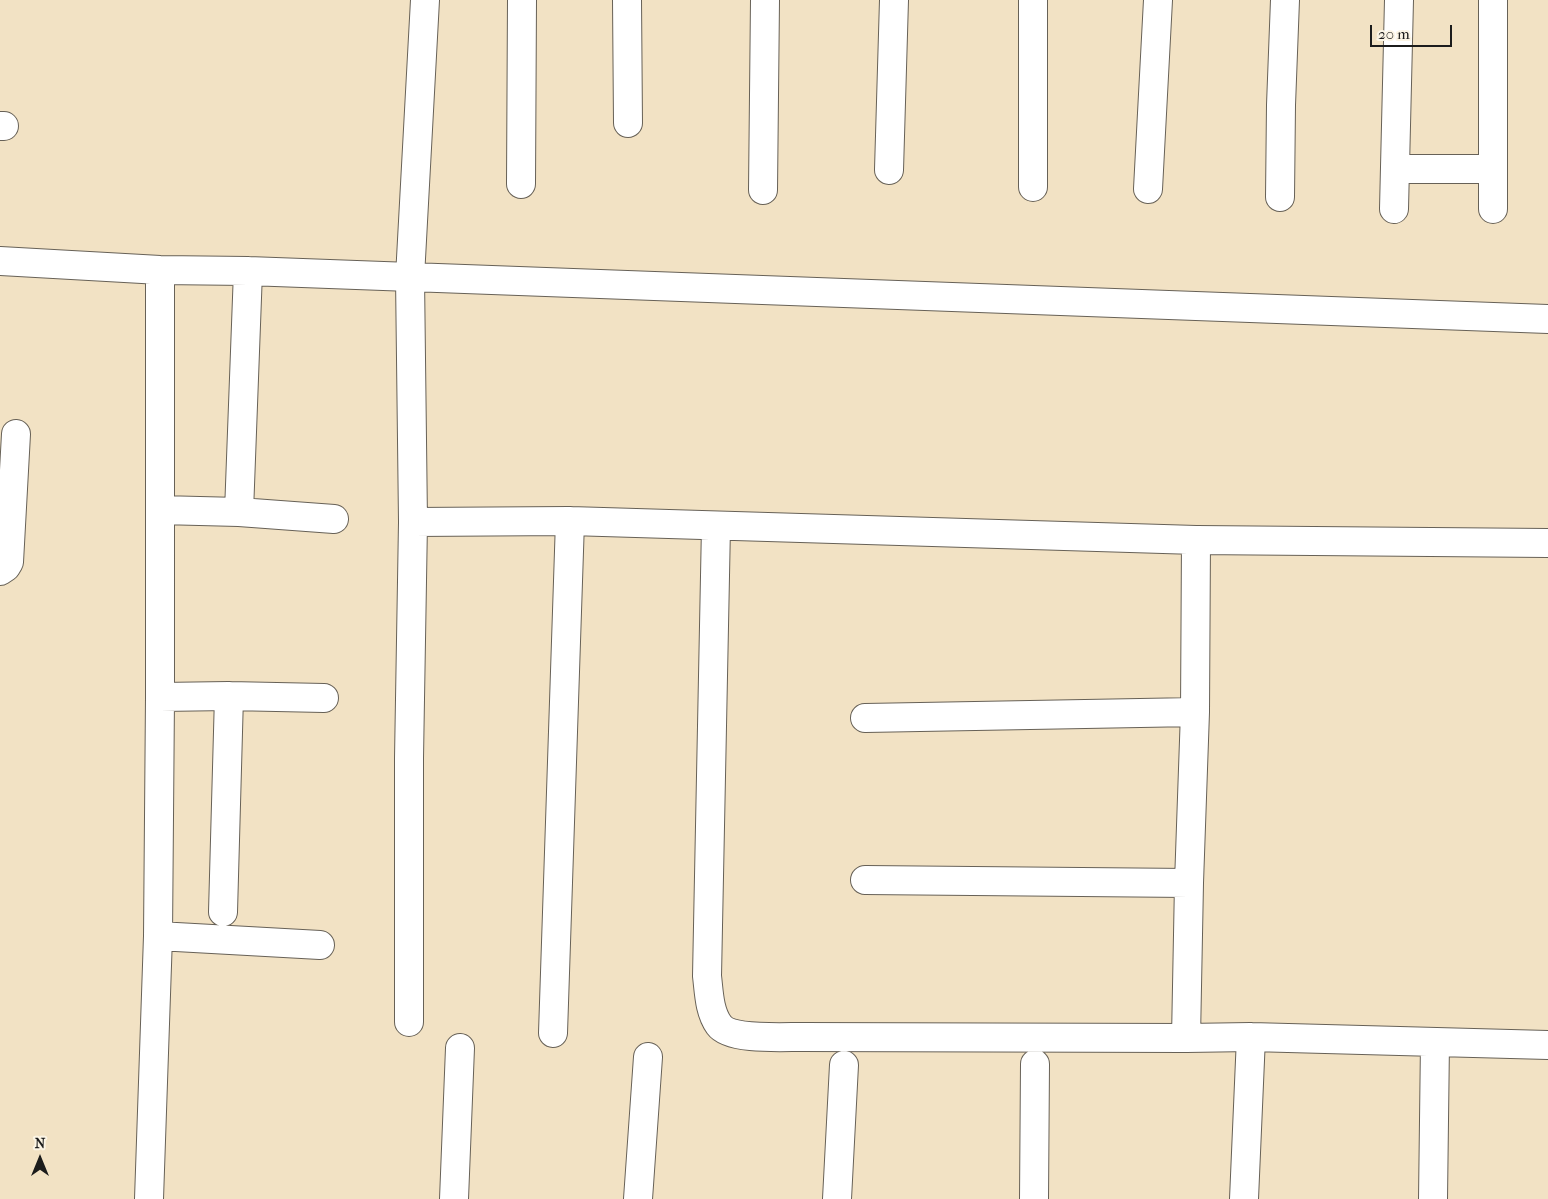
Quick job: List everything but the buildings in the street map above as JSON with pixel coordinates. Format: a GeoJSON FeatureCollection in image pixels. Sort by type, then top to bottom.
{"type":"FeatureCollection","features":[{"type":"Feature","properties":{"kind":"street"},"geometry":{"type":"LineString","coordinates":[[409,1022],[409,758],[412,522],[410,278],[424,0]]}},
{"type":"Feature","properties":{"kind":"street"},"geometry":{"type":"LineString","coordinates":[[521,184],[522,0]]}},
{"type":"Feature","properties":{"kind":"street"},"geometry":{"type":"LineString","coordinates":[[627,0],[628,124]]}},
{"type":"Feature","properties":{"kind":"street"},"geometry":{"type":"LineString","coordinates":[[763,190],[765,0]]}},
{"type":"Feature","properties":{"kind":"street"},"geometry":{"type":"LineString","coordinates":[[889,170],[894,0]]}},
{"type":"Feature","properties":{"kind":"street"},"geometry":{"type":"LineString","coordinates":[[1033,0],[1033,187]]}},
{"type":"Feature","properties":{"kind":"street"},"geometry":{"type":"LineString","coordinates":[[1148,189],[1158,0]]}},
{"type":"Feature","properties":{"kind":"street"},"geometry":{"type":"LineString","coordinates":[[1280,197],[1285,0]]}},
{"type":"Feature","properties":{"kind":"street"},"geometry":{"type":"LineString","coordinates":[[1394,209],[1399,0]]}},
{"type":"Feature","properties":{"kind":"street"},"geometry":{"type":"LineString","coordinates":[[1492,0],[1493,209]]}},
{"type":"Feature","properties":{"kind":"street"},"geometry":{"type":"LineString","coordinates":[[1395,168],[1493,168]]}},
{"type":"Feature","properties":{"kind":"street"},"geometry":{"type":"LineString","coordinates":[[0,261],[160,270],[248,271],[1548,320]]}},
{"type":"Feature","properties":{"kind":"street"},"geometry":{"type":"LineString","coordinates":[[149,1199],[158,936],[160,270]]}},
{"type":"Feature","properties":{"kind":"street"},"geometry":{"type":"LineString","coordinates":[[239,512],[248,271]]}},
{"type":"Feature","properties":{"kind":"street"},"geometry":{"type":"LineString","coordinates":[[0,571],[9,562],[16,434]]}},
{"type":"Feature","properties":{"kind":"street"},"geometry":{"type":"LineString","coordinates":[[160,510],[239,512],[334,519]]}},
{"type":"Feature","properties":{"kind":"street"},"geometry":{"type":"LineString","coordinates":[[412,522],[570,521],[1196,540],[1548,543]]}},
{"type":"Feature","properties":{"kind":"street"},"geometry":{"type":"LineString","coordinates":[[553,1034],[570,521]]}},
{"type":"Feature","properties":{"kind":"street"},"geometry":{"type":"LineString","coordinates":[[716,526],[706,976],[711,1007],[720,1027],[729,1032],[746,1035],[800,1037],[1251,1037],[1548,1045]]}},
{"type":"Feature","properties":{"kind":"street"},"geometry":{"type":"LineString","coordinates":[[1186,1038],[1196,540]]}},
{"type":"Feature","properties":{"kind":"street"},"geometry":{"type":"LineString","coordinates":[[223,912],[229,696]]}},
{"type":"Feature","properties":{"kind":"street"},"geometry":{"type":"LineString","coordinates":[[160,697],[324,698]]}},
{"type":"Feature","properties":{"kind":"street"},"geometry":{"type":"LineString","coordinates":[[865,718],[1194,712]]}},
{"type":"Feature","properties":{"kind":"street"},"geometry":{"type":"LineString","coordinates":[[865,880],[1189,883]]}},
{"type":"Feature","properties":{"kind":"street"},"geometry":{"type":"LineString","coordinates":[[158,936],[320,945]]}},
{"type":"Feature","properties":{"kind":"street"},"geometry":{"type":"LineString","coordinates":[[1244,1199],[1251,1037]]}},
{"type":"Feature","properties":{"kind":"street"},"geometry":{"type":"LineString","coordinates":[[1433,1199],[1435,1042]]}},
{"type":"Feature","properties":{"kind":"street"},"geometry":{"type":"LineString","coordinates":[[454,1199],[460,1048]]}},
{"type":"Feature","properties":{"kind":"street"},"geometry":{"type":"LineString","coordinates":[[638,1199],[648,1057]]}},
{"type":"Feature","properties":{"kind":"street"},"geometry":{"type":"LineString","coordinates":[[1034,1199],[1035,1064]]}},
{"type":"Feature","properties":{"kind":"street"},"geometry":{"type":"LineString","coordinates":[[837,1199],[844,1065]]}}]}
